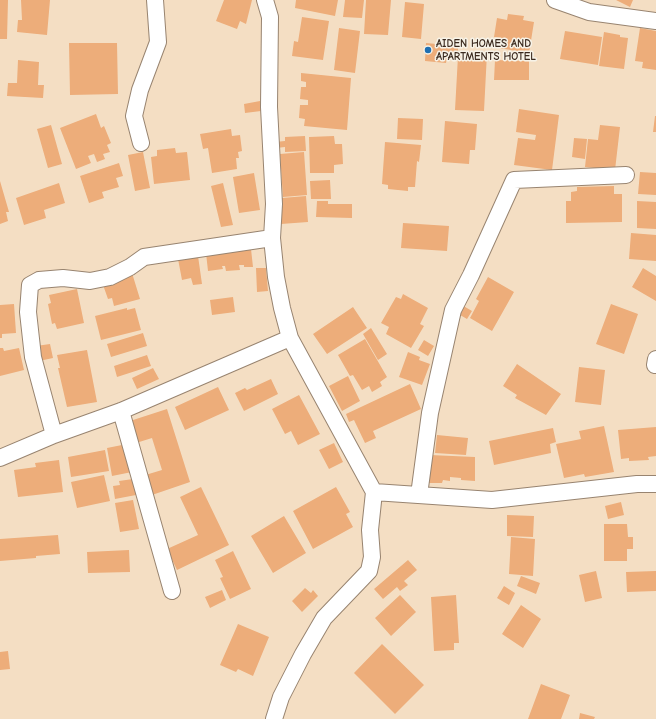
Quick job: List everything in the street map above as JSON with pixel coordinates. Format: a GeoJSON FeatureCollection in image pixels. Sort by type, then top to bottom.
{"type":"FeatureCollection","features":[{"type":"Feature","properties":{"kind":"street"},"geometry":{"type":"LineString","coordinates":[[141,143],[134,116],[140,90],[158,42],[155,0]]}},
{"type":"Feature","properties":{"kind":"street"},"geometry":{"type":"LineString","coordinates":[[265,0],[270,17],[269,107],[274,204],[272,238],[276,277],[290,338],[374,492],[370,530],[372,557],[369,570],[324,618],[303,654],[281,697],[274,719]]}},
{"type":"Feature","properties":{"kind":"street"},"geometry":{"type":"LineString","coordinates":[[555,0],[589,12],[656,21]]}},
{"type":"Feature","properties":{"kind":"street"},"geometry":{"type":"LineString","coordinates":[[419,495],[430,413],[453,310],[471,275],[514,180],[626,175]]}},
{"type":"Feature","properties":{"kind":"street"},"geometry":{"type":"LineString","coordinates":[[54,435],[33,357],[28,312],[30,285],[39,280],[63,278],[90,281],[110,277],[130,268],[144,257],[272,238]]}},
{"type":"Feature","properties":{"kind":"street"},"geometry":{"type":"LineString","coordinates":[[0,458],[54,435],[121,411],[290,338]]}},
{"type":"Feature","properties":{"kind":"street"},"geometry":{"type":"LineString","coordinates":[[121,411],[172,591]]}},
{"type":"Feature","properties":{"kind":"street"},"geometry":{"type":"LineString","coordinates":[[374,492],[492,500],[656,484]]}},
{"type":"Feature","properties":{"kind":"building"},"geometry":{"type":"Polygon","coordinates":[[[0,0],[8,0],[7,39],[0,39],[0,0]]]}},
{"type":"Feature","properties":{"kind":"building"},"geometry":{"type":"Polygon","coordinates":[[[21,0],[50,0],[47,35],[17,32],[18,20],[22,20],[21,0]]]}},
{"type":"Feature","properties":{"kind":"building"},"geometry":{"type":"Polygon","coordinates":[[[224,0],[252,0],[246,24],[240,21],[237,29],[216,21],[224,0]]]}},
{"type":"Feature","properties":{"kind":"building"},"geometry":{"type":"Polygon","coordinates":[[[296,0],[338,0],[335,16],[295,8],[296,0]]]}},
{"type":"Feature","properties":{"kind":"building"},"geometry":{"type":"Polygon","coordinates":[[[345,0],[364,0],[362,18],[343,17],[345,0]]]}},
{"type":"Feature","properties":{"kind":"building"},"geometry":{"type":"Polygon","coordinates":[[[366,0],[391,0],[388,35],[364,34],[366,0]]]}},
{"type":"Feature","properties":{"kind":"building"},"geometry":{"type":"Polygon","coordinates":[[[616,0],[633,0],[630,7],[616,0]]]}},
{"type":"Feature","properties":{"kind":"building"},"geometry":{"type":"Polygon","coordinates":[[[405,2],[424,4],[421,39],[402,37],[405,2]]]}},
{"type":"Feature","properties":{"kind":"building"},"geometry":{"type":"Polygon","coordinates":[[[508,14],[524,16],[523,20],[534,22],[529,53],[499,48],[500,38],[494,37],[497,18],[507,20],[508,14]]]}},
{"type":"Feature","properties":{"kind":"building"},"geometry":{"type":"Polygon","coordinates":[[[302,17],[329,21],[323,60],[292,56],[294,41],[298,42],[302,17]]]}},
{"type":"Feature","properties":{"kind":"building"},"geometry":{"type":"Polygon","coordinates":[[[339,28],[360,31],[355,73],[334,70],[339,28]]]}},
{"type":"Feature","properties":{"kind":"building"},"geometry":{"type":"Polygon","coordinates":[[[640,28],[656,31],[656,70],[642,68],[643,62],[635,61],[640,28]]]}},
{"type":"Feature","properties":{"kind":"building"},"geometry":{"type":"Polygon","coordinates":[[[565,31],[602,37],[598,65],[560,59],[565,31]]]}},
{"type":"Feature","properties":{"kind":"building"},"geometry":{"type":"Polygon","coordinates":[[[604,32],[628,38],[624,69],[599,66],[604,32]]]}},
{"type":"Feature","properties":{"kind":"building"},"geometry":{"type":"Polygon","coordinates":[[[69,43],[117,43],[118,94],[70,95],[69,43]]]}},
{"type":"Feature","properties":{"kind":"building"},"geometry":{"type":"Polygon","coordinates":[[[426,43],[458,46],[458,51],[487,53],[484,111],[455,110],[458,56],[447,55],[446,63],[425,61],[426,43]]]}},
{"type":"Feature","properties":{"kind":"building"},"geometry":{"type":"Polygon","coordinates":[[[18,60],[39,62],[38,85],[44,85],[43,98],[7,96],[8,83],[17,83],[18,60]]]}},
{"type":"Feature","properties":{"kind":"building"},"geometry":{"type":"Polygon","coordinates":[[[495,60],[529,61],[529,80],[494,80],[495,60]]]}},
{"type":"Feature","properties":{"kind":"building"},"geometry":{"type":"Polygon","coordinates":[[[301,73],[351,78],[347,130],[304,126],[305,119],[299,118],[300,105],[308,105],[308,100],[300,99],[301,87],[306,87],[306,82],[301,81],[301,73]]]}},
{"type":"Feature","properties":{"kind":"building"},"geometry":{"type":"Polygon","coordinates":[[[260,101],[261,111],[245,113],[244,104],[260,101]]]}},
{"type":"Feature","properties":{"kind":"building"},"geometry":{"type":"Polygon","coordinates":[[[519,109],[559,115],[552,170],[514,165],[518,138],[535,140],[536,135],[516,132],[519,109]]]}},
{"type":"Feature","properties":{"kind":"building"},"geometry":{"type":"Polygon","coordinates":[[[96,114],[101,128],[104,126],[111,143],[107,145],[110,152],[103,154],[105,159],[97,162],[94,154],[88,156],[91,163],[76,169],[60,128],[96,114]]]}},
{"type":"Feature","properties":{"kind":"building"},"geometry":{"type":"Polygon","coordinates":[[[655,116],[656,132],[653,132],[655,116]]]}},
{"type":"Feature","properties":{"kind":"building"},"geometry":{"type":"Polygon","coordinates":[[[398,118],[423,119],[422,140],[397,139],[398,118]]]}},
{"type":"Feature","properties":{"kind":"building"},"geometry":{"type":"Polygon","coordinates":[[[445,121],[477,124],[475,150],[470,150],[469,164],[442,162],[445,121]]]}},
{"type":"Feature","properties":{"kind":"building"},"geometry":{"type":"Polygon","coordinates":[[[51,125],[62,164],[48,168],[37,129],[51,125]]]}},
{"type":"Feature","properties":{"kind":"building"},"geometry":{"type":"Polygon","coordinates":[[[600,125],[620,127],[615,170],[585,167],[588,139],[598,140],[600,125]]]}},
{"type":"Feature","properties":{"kind":"building"},"geometry":{"type":"Polygon","coordinates":[[[231,129],[232,136],[240,135],[242,151],[238,152],[239,158],[236,158],[237,169],[212,173],[208,148],[203,149],[200,134],[231,129]]]}},
{"type":"Feature","properties":{"kind":"building"},"geometry":{"type":"Polygon","coordinates":[[[305,136],[306,151],[285,152],[285,147],[276,148],[275,142],[285,141],[285,137],[305,136]]]}},
{"type":"Feature","properties":{"kind":"building"},"geometry":{"type":"Polygon","coordinates":[[[334,136],[335,144],[342,144],[343,164],[334,165],[334,173],[310,173],[309,137],[334,136]]]}},
{"type":"Feature","properties":{"kind":"building"},"geometry":{"type":"Polygon","coordinates":[[[574,138],[587,139],[585,159],[572,157],[574,138]]]}},
{"type":"Feature","properties":{"kind":"building"},"geometry":{"type":"Polygon","coordinates":[[[385,142],[421,145],[419,162],[417,161],[415,187],[408,187],[408,191],[388,189],[388,185],[382,184],[385,142]]]}},
{"type":"Feature","properties":{"kind":"building"},"geometry":{"type":"Polygon","coordinates":[[[175,148],[176,153],[187,152],[190,180],[154,184],[151,157],[157,156],[157,150],[175,148]]]}},
{"type":"Feature","properties":{"kind":"building"},"geometry":{"type":"Polygon","coordinates":[[[143,152],[150,188],[135,191],[128,155],[143,152]]]}},
{"type":"Feature","properties":{"kind":"building"},"geometry":{"type":"Polygon","coordinates":[[[304,152],[307,195],[283,197],[280,154],[304,152]]]}},
{"type":"Feature","properties":{"kind":"building"},"geometry":{"type":"Polygon","coordinates":[[[119,163],[123,176],[116,178],[119,187],[102,192],[104,198],[89,203],[80,176],[119,163]]]}},
{"type":"Feature","properties":{"kind":"building"},"geometry":{"type":"Polygon","coordinates":[[[640,172],[656,173],[656,195],[638,194],[640,172]]]}},
{"type":"Feature","properties":{"kind":"building"},"geometry":{"type":"Polygon","coordinates":[[[254,173],[260,210],[239,213],[233,177],[254,173]]]}},
{"type":"Feature","properties":{"kind":"building"},"geometry":{"type":"Polygon","coordinates":[[[330,180],[331,199],[311,199],[310,181],[330,180]]]}},
{"type":"Feature","properties":{"kind":"building"},"geometry":{"type":"Polygon","coordinates":[[[0,181],[9,212],[6,212],[8,221],[0,224],[0,181]]]}},
{"type":"Feature","properties":{"kind":"building"},"geometry":{"type":"Polygon","coordinates":[[[59,183],[65,203],[44,210],[46,218],[24,225],[16,198],[59,183]]]}},
{"type":"Feature","properties":{"kind":"building"},"geometry":{"type":"Polygon","coordinates":[[[223,183],[233,225],[221,227],[211,186],[223,183]]]}},
{"type":"Feature","properties":{"kind":"building"},"geometry":{"type":"Polygon","coordinates":[[[614,186],[614,194],[622,194],[622,222],[566,223],[566,201],[571,201],[571,192],[577,191],[577,187],[614,186]]]}},
{"type":"Feature","properties":{"kind":"building"},"geometry":{"type":"Polygon","coordinates":[[[306,196],[308,222],[281,224],[280,206],[283,206],[282,198],[306,196]]]}},
{"type":"Feature","properties":{"kind":"building"},"geometry":{"type":"Polygon","coordinates":[[[317,201],[328,201],[328,204],[352,204],[352,218],[316,217],[317,201]]]}},
{"type":"Feature","properties":{"kind":"building"},"geometry":{"type":"Polygon","coordinates":[[[637,201],[656,202],[656,229],[637,228],[637,201]]]}},
{"type":"Feature","properties":{"kind":"building"},"geometry":{"type":"Polygon","coordinates":[[[403,223],[449,226],[447,251],[401,248],[403,223]]]}},
{"type":"Feature","properties":{"kind":"building"},"geometry":{"type":"Polygon","coordinates":[[[631,233],[656,235],[656,261],[629,259],[631,233]]]}},
{"type":"Feature","properties":{"kind":"building"},"geometry":{"type":"Polygon","coordinates":[[[251,249],[253,267],[244,267],[244,265],[239,265],[240,270],[226,271],[225,266],[222,266],[223,269],[208,271],[206,253],[251,249]]]}},
{"type":"Feature","properties":{"kind":"building"},"geometry":{"type":"Polygon","coordinates":[[[198,256],[202,284],[193,285],[191,278],[182,280],[178,259],[198,256]]]}},
{"type":"Feature","properties":{"kind":"building"},"geometry":{"type":"Polygon","coordinates":[[[256,268],[266,268],[268,291],[257,292],[256,268]]]}},
{"type":"Feature","properties":{"kind":"building"},"geometry":{"type":"Polygon","coordinates":[[[643,268],[656,276],[656,301],[632,287],[643,268]]]}},
{"type":"Feature","properties":{"kind":"building"},"geometry":{"type":"Polygon","coordinates":[[[132,273],[140,299],[114,306],[112,298],[108,299],[102,282],[132,273]]]}},
{"type":"Feature","properties":{"kind":"building"},"geometry":{"type":"Polygon","coordinates":[[[488,277],[514,292],[492,331],[470,318],[479,301],[476,299],[488,277]]]}},
{"type":"Feature","properties":{"kind":"building"},"geometry":{"type":"Polygon","coordinates":[[[77,289],[84,323],[57,329],[55,323],[52,324],[48,304],[51,303],[49,295],[77,289]]]}},
{"type":"Feature","properties":{"kind":"building"},"geometry":{"type":"Polygon","coordinates":[[[403,294],[428,308],[420,324],[424,326],[411,348],[386,334],[389,327],[381,323],[396,297],[401,299],[403,294]]]}},
{"type":"Feature","properties":{"kind":"building"},"geometry":{"type":"Polygon","coordinates":[[[233,297],[235,312],[212,315],[210,300],[233,297]]]}},
{"type":"Feature","properties":{"kind":"building"},"geometry":{"type":"Polygon","coordinates":[[[14,304],[16,333],[2,334],[2,338],[0,338],[0,305],[14,304]]]}},
{"type":"Feature","properties":{"kind":"building"},"geometry":{"type":"Polygon","coordinates":[[[460,304],[472,311],[467,319],[455,312],[460,304]]]}},
{"type":"Feature","properties":{"kind":"building"},"geometry":{"type":"Polygon","coordinates":[[[611,304],[638,314],[624,354],[596,344],[611,304]]]}},
{"type":"Feature","properties":{"kind":"building"},"geometry":{"type":"Polygon","coordinates":[[[353,307],[367,328],[327,354],[313,334],[353,307]]]}},
{"type":"Feature","properties":{"kind":"building"},"geometry":{"type":"Polygon","coordinates":[[[127,308],[127,310],[135,308],[141,330],[101,340],[95,316],[127,308]]]}},
{"type":"Feature","properties":{"kind":"building"},"geometry":{"type":"Polygon","coordinates":[[[371,328],[387,354],[378,360],[363,334],[371,328]]]}},
{"type":"Feature","properties":{"kind":"building"},"geometry":{"type":"Polygon","coordinates":[[[143,333],[147,346],[111,357],[107,344],[143,333]]]}},
{"type":"Feature","properties":{"kind":"building"},"geometry":{"type":"Polygon","coordinates":[[[365,339],[387,377],[380,382],[382,386],[372,392],[369,386],[362,390],[353,375],[350,376],[338,355],[365,339]]]}},
{"type":"Feature","properties":{"kind":"building"},"geometry":{"type":"Polygon","coordinates":[[[424,340],[434,346],[428,356],[418,350],[424,340]]]}},
{"type":"Feature","properties":{"kind":"building"},"geometry":{"type":"Polygon","coordinates":[[[50,344],[53,358],[39,361],[36,346],[50,344]]]}},
{"type":"Feature","properties":{"kind":"building"},"geometry":{"type":"Polygon","coordinates":[[[0,348],[3,348],[4,351],[19,348],[24,370],[0,376],[0,348]]]}},
{"type":"Feature","properties":{"kind":"building"},"geometry":{"type":"Polygon","coordinates":[[[87,350],[97,402],[67,407],[58,368],[60,368],[57,355],[87,350]]]}},
{"type":"Feature","properties":{"kind":"building"},"geometry":{"type":"Polygon","coordinates":[[[408,352],[420,357],[419,360],[430,364],[422,385],[399,377],[408,352]]]}},
{"type":"Feature","properties":{"kind":"building"},"geometry":{"type":"Polygon","coordinates":[[[147,355],[151,366],[117,377],[114,366],[147,355]]]}},
{"type":"Feature","properties":{"kind":"building"},"geometry":{"type":"Polygon","coordinates":[[[517,364],[561,394],[546,415],[515,398],[517,395],[503,386],[517,364]]]}},
{"type":"Feature","properties":{"kind":"building"},"geometry":{"type":"Polygon","coordinates":[[[579,367],[605,370],[601,405],[575,402],[579,367]]]}},
{"type":"Feature","properties":{"kind":"building"},"geometry":{"type":"Polygon","coordinates":[[[153,368],[159,379],[137,389],[132,378],[153,368]]]}},
{"type":"Feature","properties":{"kind":"building"},"geometry":{"type":"Polygon","coordinates":[[[348,376],[360,401],[342,411],[329,386],[348,376]]]}},
{"type":"Feature","properties":{"kind":"building"},"geometry":{"type":"Polygon","coordinates":[[[271,379],[278,394],[244,411],[235,393],[245,388],[247,390],[271,379]]]}},
{"type":"Feature","properties":{"kind":"building"},"geometry":{"type":"Polygon","coordinates":[[[410,384],[421,409],[373,431],[376,438],[365,443],[354,420],[349,422],[346,414],[410,384]]]}},
{"type":"Feature","properties":{"kind":"building"},"geometry":{"type":"Polygon","coordinates":[[[218,387],[229,410],[185,430],[175,407],[218,387]]]}},
{"type":"Feature","properties":{"kind":"building"},"geometry":{"type":"Polygon","coordinates":[[[299,395],[320,434],[298,445],[291,431],[285,434],[272,409],[299,395]]]}},
{"type":"Feature","properties":{"kind":"building"},"geometry":{"type":"Polygon","coordinates":[[[167,409],[190,482],[152,495],[142,476],[162,470],[152,438],[136,443],[130,421],[167,409]]]}},
{"type":"Feature","properties":{"kind":"building"},"geometry":{"type":"Polygon","coordinates":[[[604,426],[614,472],[585,477],[584,474],[564,478],[556,444],[581,439],[579,431],[604,426]]]}},
{"type":"Feature","properties":{"kind":"building"},"geometry":{"type":"Polygon","coordinates":[[[656,427],[656,456],[648,457],[649,460],[629,461],[629,458],[621,459],[618,430],[656,427]]]}},
{"type":"Feature","properties":{"kind":"building"},"geometry":{"type":"Polygon","coordinates":[[[553,428],[556,442],[550,444],[551,453],[494,465],[489,441],[553,428]]]}},
{"type":"Feature","properties":{"kind":"building"},"geometry":{"type":"Polygon","coordinates":[[[437,435],[468,438],[466,455],[435,453],[437,435]]]}},
{"type":"Feature","properties":{"kind":"building"},"geometry":{"type":"Polygon","coordinates":[[[334,443],[343,462],[329,469],[319,450],[334,443]]]}},
{"type":"Feature","properties":{"kind":"building"},"geometry":{"type":"Polygon","coordinates":[[[127,444],[132,472],[112,476],[107,448],[127,444]]]}},
{"type":"Feature","properties":{"kind":"building"},"geometry":{"type":"Polygon","coordinates":[[[105,450],[109,471],[71,477],[68,457],[105,450]]]}},
{"type":"Feature","properties":{"kind":"building"},"geometry":{"type":"Polygon","coordinates":[[[430,455],[475,457],[475,481],[461,480],[461,478],[450,477],[450,481],[443,480],[442,483],[429,483],[430,455]]]}},
{"type":"Feature","properties":{"kind":"building"},"geometry":{"type":"Polygon","coordinates":[[[59,460],[63,492],[18,497],[14,470],[36,467],[35,463],[59,460]]]}},
{"type":"Feature","properties":{"kind":"building"},"geometry":{"type":"Polygon","coordinates":[[[104,475],[110,501],[77,508],[71,482],[104,475]]]}},
{"type":"Feature","properties":{"kind":"building"},"geometry":{"type":"Polygon","coordinates":[[[133,479],[136,495],[115,499],[113,486],[120,485],[119,481],[133,479]]]}},
{"type":"Feature","properties":{"kind":"building"},"geometry":{"type":"Polygon","coordinates":[[[201,487],[229,545],[177,570],[167,549],[198,535],[180,497],[201,487]]]}},
{"type":"Feature","properties":{"kind":"building"},"geometry":{"type":"Polygon","coordinates":[[[336,487],[350,512],[346,514],[353,527],[313,549],[293,511],[336,487]]]}},
{"type":"Feature","properties":{"kind":"building"},"geometry":{"type":"Polygon","coordinates":[[[133,500],[139,529],[120,532],[115,503],[133,500]]]}},
{"type":"Feature","properties":{"kind":"building"},"geometry":{"type":"Polygon","coordinates":[[[621,502],[624,515],[608,519],[605,506],[621,502]]]}},
{"type":"Feature","properties":{"kind":"building"},"geometry":{"type":"Polygon","coordinates":[[[507,515],[534,516],[533,537],[507,536],[507,515]]]}},
{"type":"Feature","properties":{"kind":"building"},"geometry":{"type":"Polygon","coordinates":[[[284,516],[306,553],[273,573],[251,536],[284,516]]]}},
{"type":"Feature","properties":{"kind":"building"},"geometry":{"type":"Polygon","coordinates":[[[604,524],[627,524],[628,537],[633,537],[633,549],[627,549],[627,561],[604,561],[604,524]]]}},
{"type":"Feature","properties":{"kind":"building"},"geometry":{"type":"Polygon","coordinates":[[[58,535],[60,554],[0,561],[0,539],[58,535]]]}},
{"type":"Feature","properties":{"kind":"building"},"geometry":{"type":"Polygon","coordinates":[[[511,537],[535,539],[533,576],[509,574],[511,537]]]}},
{"type":"Feature","properties":{"kind":"building"},"geometry":{"type":"Polygon","coordinates":[[[129,550],[130,572],[88,573],[87,552],[129,550]]]}},
{"type":"Feature","properties":{"kind":"building"},"geometry":{"type":"Polygon","coordinates":[[[233,551],[251,589],[230,599],[220,578],[223,577],[215,560],[233,551]]]}},
{"type":"Feature","properties":{"kind":"building"},"geometry":{"type":"Polygon","coordinates":[[[408,560],[417,570],[404,581],[408,585],[400,591],[397,587],[383,599],[374,589],[408,560]]]}},
{"type":"Feature","properties":{"kind":"building"},"geometry":{"type":"Polygon","coordinates":[[[596,571],[602,598],[585,602],[579,575],[596,571]]]}},
{"type":"Feature","properties":{"kind":"building"},"geometry":{"type":"Polygon","coordinates":[[[656,571],[656,591],[627,592],[626,572],[656,571]]]}},
{"type":"Feature","properties":{"kind":"building"},"geometry":{"type":"Polygon","coordinates":[[[521,576],[540,583],[536,594],[517,586],[521,576]]]}},
{"type":"Feature","properties":{"kind":"building"},"geometry":{"type":"Polygon","coordinates":[[[504,586],[515,593],[509,605],[497,598],[504,586]]]}},
{"type":"Feature","properties":{"kind":"building"},"geometry":{"type":"Polygon","coordinates":[[[305,588],[311,593],[313,590],[318,596],[302,612],[292,601],[305,588]]]}},
{"type":"Feature","properties":{"kind":"building"},"geometry":{"type":"Polygon","coordinates":[[[222,590],[226,600],[210,608],[205,597],[222,590]]]}},
{"type":"Feature","properties":{"kind":"building"},"geometry":{"type":"Polygon","coordinates":[[[400,595],[416,612],[391,636],[375,618],[400,595]]]}},
{"type":"Feature","properties":{"kind":"building"},"geometry":{"type":"Polygon","coordinates":[[[456,595],[459,643],[454,643],[454,650],[434,651],[431,597],[456,595]]]}},
{"type":"Feature","properties":{"kind":"building"},"geometry":{"type":"Polygon","coordinates":[[[521,605],[541,619],[523,648],[502,634],[521,605]]]}},
{"type":"Feature","properties":{"kind":"building"},"geometry":{"type":"Polygon","coordinates":[[[238,624],[269,637],[253,676],[238,669],[236,672],[220,665],[238,624]]]}},
{"type":"Feature","properties":{"kind":"building"},"geometry":{"type":"Polygon","coordinates":[[[382,644],[424,685],[395,714],[354,673],[382,644]]]}},
{"type":"Feature","properties":{"kind":"building"},"geometry":{"type":"Polygon","coordinates":[[[8,651],[10,669],[0,670],[0,652],[8,651]]]}},
{"type":"Feature","properties":{"kind":"building"},"geometry":{"type":"Polygon","coordinates":[[[541,684],[570,695],[561,719],[528,719],[541,684]]]}},
{"type":"Feature","properties":{"kind":"building"},"geometry":{"type":"Polygon","coordinates":[[[580,713],[595,717],[594,719],[579,719],[580,713]]]}},
{"type":"Feature","properties":{"kind":"place","name":"AIDEN HOMES AND APARTMENTS HOTEL"},"geometry":{"type":"Point","coordinates":[428,50]}}]}
